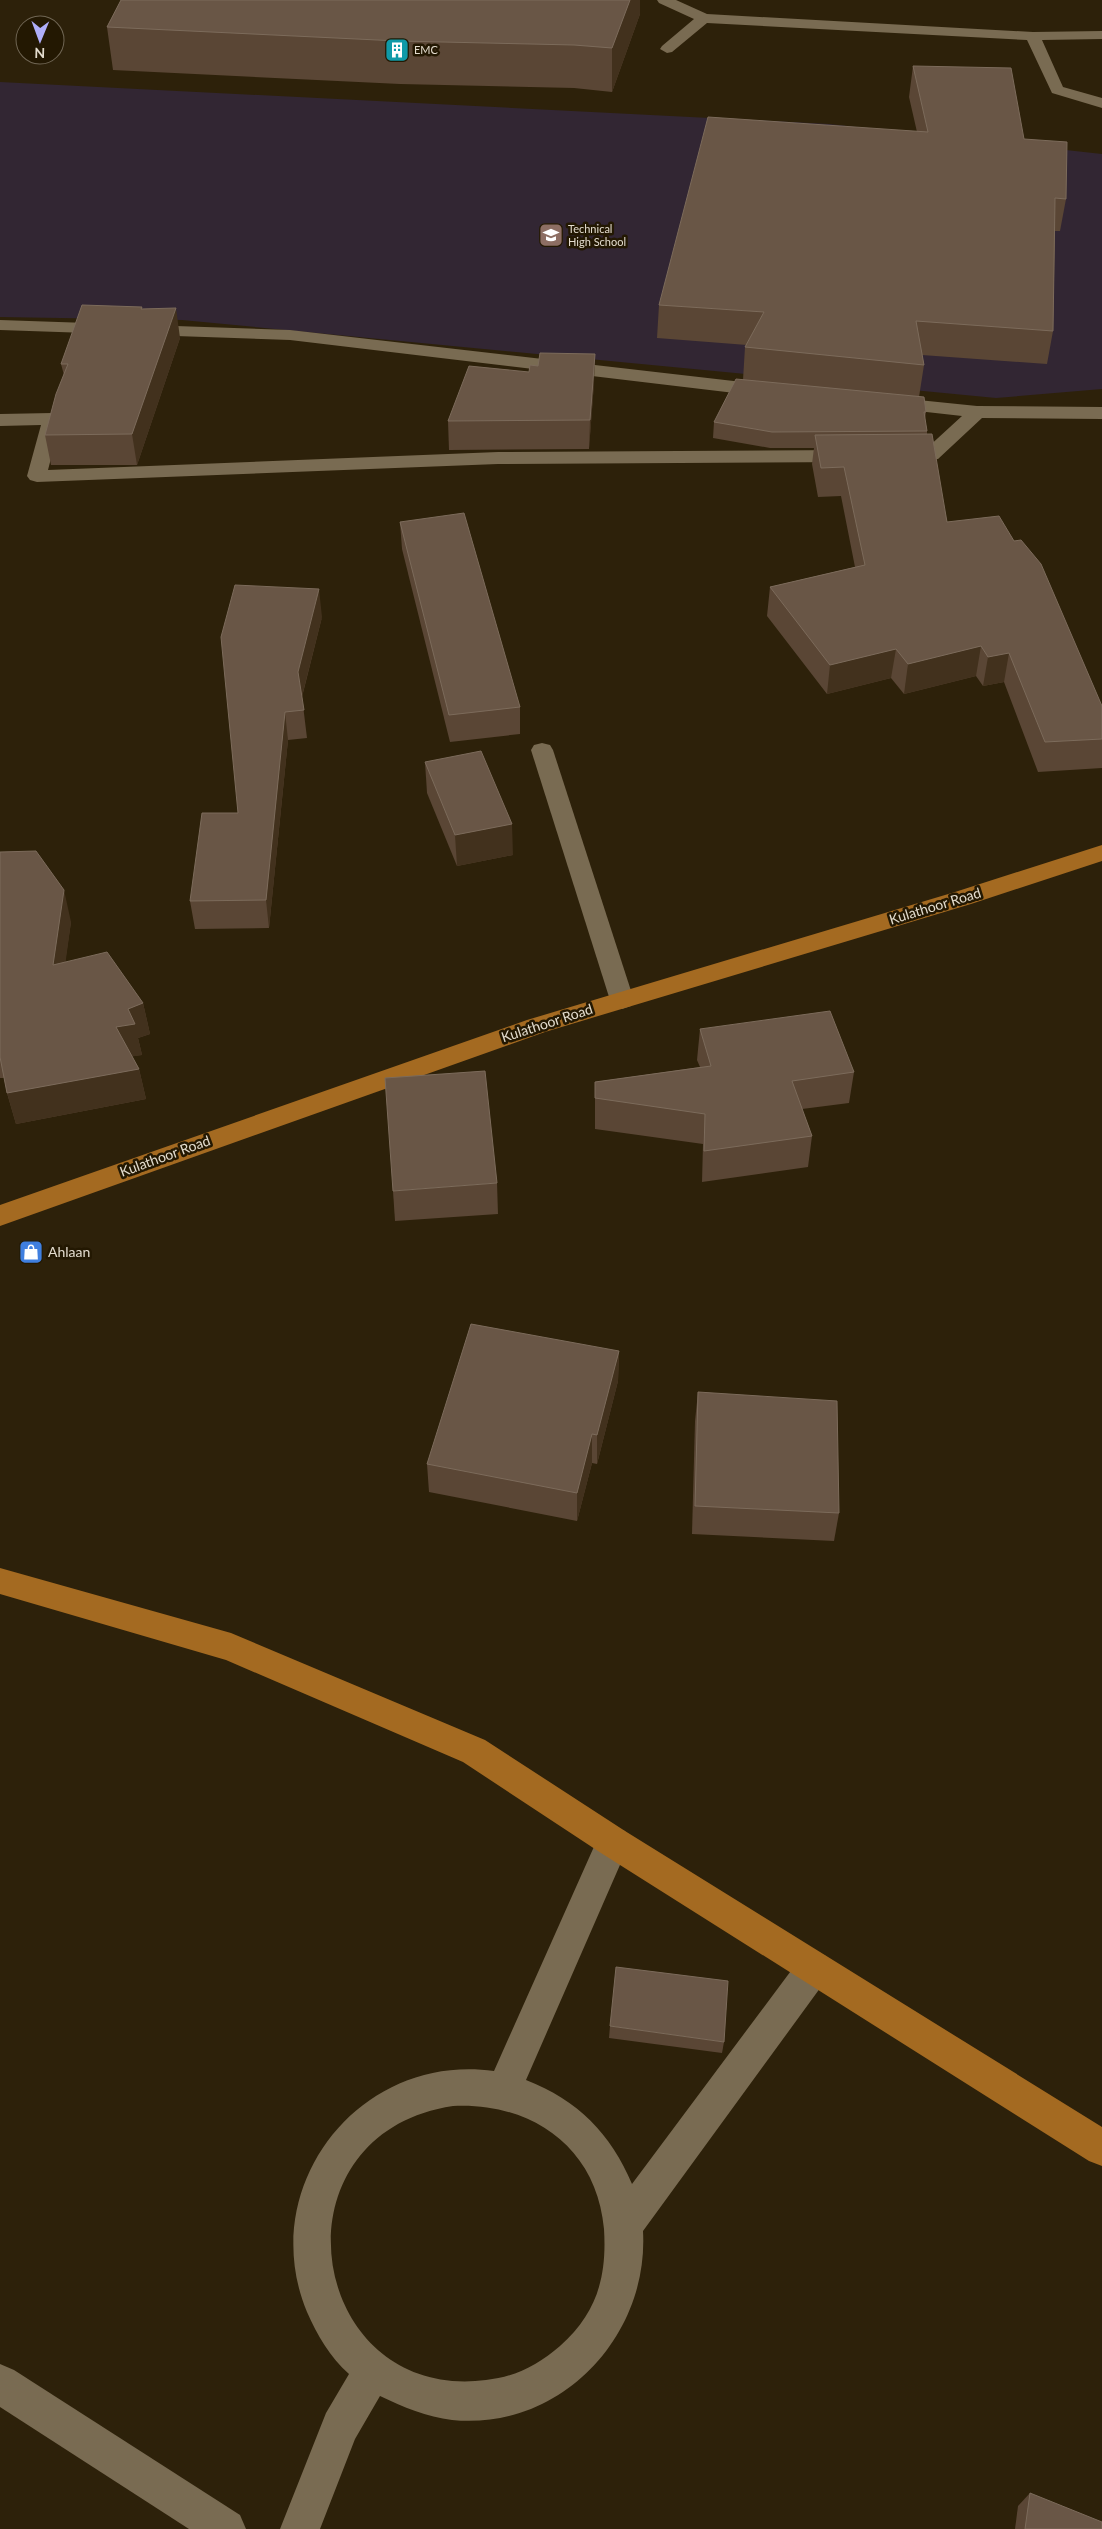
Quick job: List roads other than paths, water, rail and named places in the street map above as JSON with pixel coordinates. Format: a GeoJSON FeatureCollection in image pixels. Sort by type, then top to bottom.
{"type":"FeatureCollection","features":[{"type":"Feature","properties":{"kind":"main road","name":"Kulathoor Road"},"geometry":{"type":"LineString","coordinates":[[0,1216],[536,1026],[963,898],[1102,853]]}},
{"type":"Feature","properties":{"kind":"main road"},"geometry":{"type":"LineString","coordinates":[[0,1581],[232,1647],[474,1751],[613,1842],[1102,2148]]}},
{"type":"Feature","properties":{"kind":"street"},"geometry":{"type":"LineString","coordinates":[[664,0],[704,18],[1033,36],[1102,35]]}},
{"type":"Feature","properties":{"kind":"street"},"geometry":{"type":"LineString","coordinates":[[667,49],[704,18]]}},
{"type":"Feature","properties":{"kind":"street"},"geometry":{"type":"LineString","coordinates":[[1033,36],[1057,90],[1102,103]]}},
{"type":"Feature","properties":{"kind":"street"},"geometry":{"type":"LineString","coordinates":[[0,324],[290,334],[784,393]]}},
{"type":"Feature","properties":{"kind":"street"},"geometry":{"type":"LineString","coordinates":[[871,402],[977,412],[1102,413]]}},
{"type":"Feature","properties":{"kind":"street"},"geometry":{"type":"LineString","coordinates":[[0,420],[52,419],[37,476],[498,458],[931,456],[977,412]]}},
{"type":"Feature","properties":{"kind":"street"},"geometry":{"type":"LineString","coordinates":[[542,750],[622,1000]]}},
{"type":"Feature","properties":{"kind":"street"},"geometry":{"type":"LineString","coordinates":[[506,2085],[613,1842]]}},
{"type":"Feature","properties":{"kind":"street"},"geometry":{"type":"LineString","coordinates":[[622,2228],[814,1968]]}},
{"type":"Feature","properties":{"kind":"street"},"geometry":{"type":"LineString","coordinates":[[455,2083],[506,2085],[549,2103],[586,2134],[610,2177],[622,2228],[617,2279],[597,2328],[564,2368],[520,2396],[469,2407],[418,2398],[372,2373],[337,2333],[317,2279],[315,2224],[332,2170],[363,2127],[405,2096],[455,2083]]}},
{"type":"Feature","properties":{"kind":"street"},"geometry":{"type":"LineString","coordinates":[[300,2529],[340,2427],[372,2373]]}},
{"type":"Feature","properties":{"kind":"street"},"geometry":{"type":"LineString","coordinates":[[0,2384],[226,2529]]}},
{"type":"Feature","properties":{"kind":"place","name":"EMC"},"geometry":{"type":"Point","coordinates":[397,50]}},
{"type":"Feature","properties":{"kind":"place","name":"Technical High School"},"geometry":{"type":"Point","coordinates":[551,235]}},
{"type":"Feature","properties":{"kind":"place","name":"Ahlaan"},"geometry":{"type":"Point","coordinates":[31,1252]}}]}
